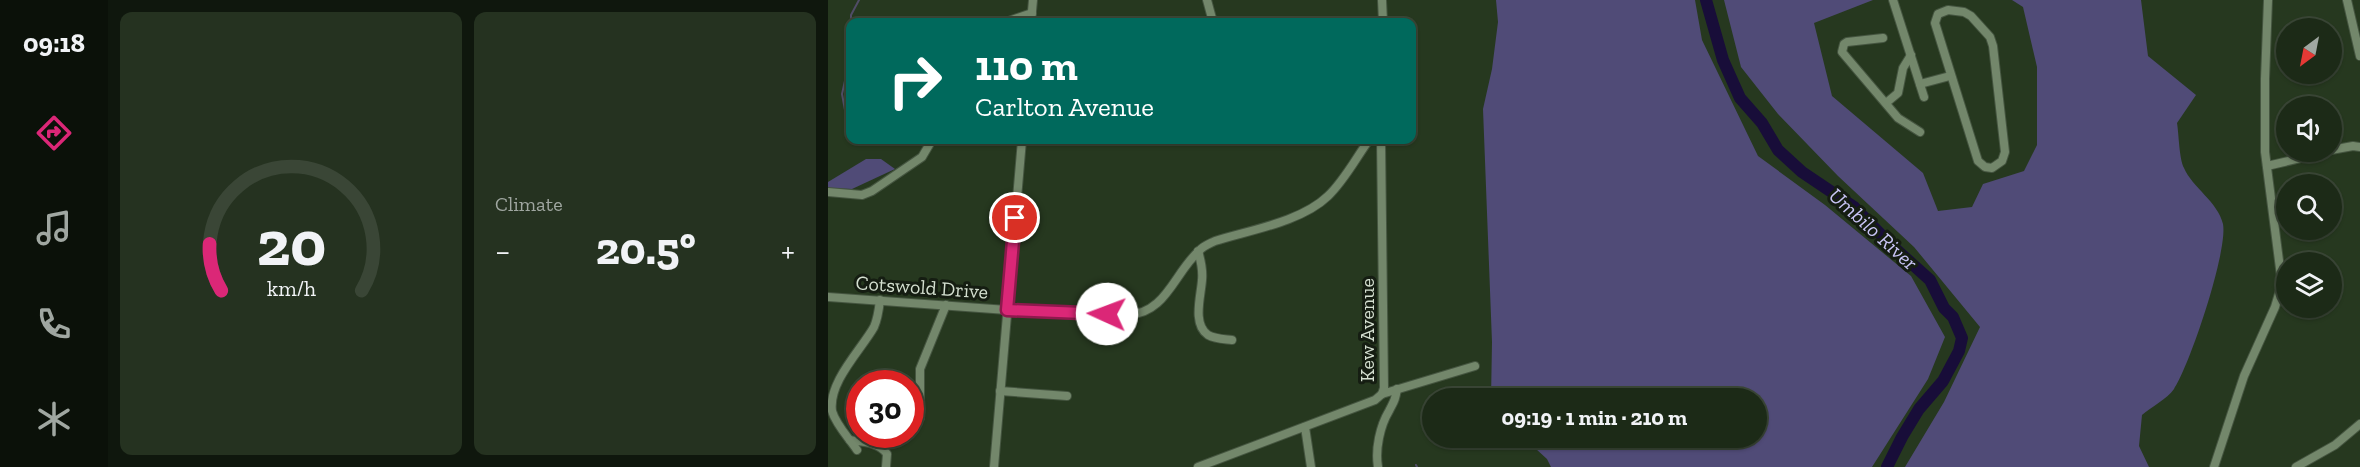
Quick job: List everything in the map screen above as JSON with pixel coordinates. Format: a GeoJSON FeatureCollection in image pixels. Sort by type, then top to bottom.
{"type":"FeatureCollection","features":[{"type":"Feature","properties":{"kind":"street"},"geometry":{"type":"LineString","coordinates":[[1031,18],[1033,0]]}},
{"type":"Feature","properties":{"kind":"street"},"geometry":{"type":"LineString","coordinates":[[1207,0],[1212,18]]}},
{"type":"Feature","properties":{"kind":"street"},"geometry":{"type":"LineString","coordinates":[[1382,0],[1383,18]]}},
{"type":"Feature","properties":{"kind":"street"},"geometry":{"type":"LineString","coordinates":[[1893,0],[1924,97]]}},
{"type":"Feature","properties":{"kind":"street"},"geometry":{"type":"LineString","coordinates":[[2214,467],[2244,376],[2275,307],[2282,284],[2264,129],[2268,0]]}},
{"type":"Feature","properties":{"kind":"street"},"geometry":{"type":"LineString","coordinates":[[2347,0],[2360,56]]}},
{"type":"Feature","properties":{"kind":"street"},"geometry":{"type":"LineString","coordinates":[[1948,10],[1964,12],[1971,16],[1985,30],[1993,46],[2005,152],[2002,161],[1992,168],[1985,167],[1978,160],[1950,76],[1935,23],[1935,17],[1938,14],[1948,10]]}},
{"type":"Feature","properties":{"kind":"street"},"geometry":{"type":"LineString","coordinates":[[1018,18],[1032,13]]}},
{"type":"Feature","properties":{"kind":"street"},"geometry":{"type":"LineString","coordinates":[[1882,38],[1847,42],[1842,52],[1904,123],[1920,132]]}},
{"type":"Feature","properties":{"kind":"street"},"geometry":{"type":"LineString","coordinates":[[1886,103],[1898,93],[1903,68],[1911,55]]}},
{"type":"Feature","properties":{"kind":"street"},"geometry":{"type":"LineString","coordinates":[[1920,84],[1950,76]]}},
{"type":"Feature","properties":{"kind":"street"},"geometry":{"type":"LineString","coordinates":[[828,192],[862,195],[872,191],[922,158],[930,144]]}},
{"type":"Feature","properties":{"kind":"street"},"geometry":{"type":"LineString","coordinates":[[994,467],[1022,144]]}},
{"type":"Feature","properties":{"kind":"street","name":"Cotswold Drive"},"geometry":{"type":"LineString","coordinates":[[830,296],[1007,310],[1127,315],[1142,313],[1167,294],[1198,251],[1215,241],[1304,213],[1318,205],[1330,195],[1367,144]]}},
{"type":"Feature","properties":{"kind":"street","name":"Kew Avenue"},"geometry":{"type":"LineString","coordinates":[[1198,467],[1375,400],[1382,394],[1384,333],[1382,144]]}},
{"type":"Feature","properties":{"kind":"street"},"geometry":{"type":"LineString","coordinates":[[2342,148],[2359,146]]}},
{"type":"Feature","properties":{"kind":"street"},"geometry":{"type":"LineString","coordinates":[[2267,166],[2284,162]]}},
{"type":"Feature","properties":{"kind":"street"},"geometry":{"type":"LineString","coordinates":[[1198,251],[1202,278],[1199,319],[1201,326],[1208,335],[1232,340]]}},
{"type":"Feature","properties":{"kind":"street"},"geometry":{"type":"LineString","coordinates":[[846,434],[832,414],[831,396],[846,363],[873,329],[879,313],[880,300]]}},
{"type":"Feature","properties":{"kind":"street"},"geometry":{"type":"LineString","coordinates":[[920,370],[946,305]]}},
{"type":"Feature","properties":{"kind":"street"},"geometry":{"type":"LineString","coordinates":[[1382,394],[1475,366]]}},
{"type":"Feature","properties":{"kind":"street"},"geometry":{"type":"LineString","coordinates":[[1378,467],[1379,439],[1388,411],[1394,404],[1397,389]]}},
{"type":"Feature","properties":{"kind":"street"},"geometry":{"type":"LineString","coordinates":[[1000,391],[1067,396]]}},
{"type":"Feature","properties":{"kind":"street"},"geometry":{"type":"LineString","coordinates":[[2300,466],[2335,445],[2360,424]]}},
{"type":"Feature","properties":{"kind":"street"},"geometry":{"type":"LineString","coordinates":[[1305,427],[1311,467]]}},
{"type":"Feature","properties":{"kind":"street"},"geometry":{"type":"LineString","coordinates":[[882,448],[887,453],[886,467]]}},
{"type":"Feature","properties":{"kind":"shaded area"},"geometry":{"type":"Polygon","coordinates":[[[1496,0],[1695,0],[1702,40],[1758,156],[1825,205],[1911,276],[1945,337],[1928,379],[1872,467],[1551,467],[1547,459],[1535,448],[1767,448],[1767,388],[1491,388],[1492,342],[1483,109],[1492,69],[1498,22],[1496,0]]]}},
{"type":"Feature","properties":{"kind":"shaded area"},"geometry":{"type":"Polygon","coordinates":[[[1724,0],[1873,0],[1814,23],[1832,96],[1923,173],[1938,211],[1972,207],[1983,184],[2024,171],[2037,145],[2037,67],[2023,7],[2012,0],[2141,0],[2148,56],[2196,95],[2177,123],[2181,158],[2188,175],[2216,209],[2223,224],[2220,258],[2214,282],[2181,376],[2167,396],[2142,415],[2139,446],[2149,467],[1905,467],[1944,402],[1980,327],[1914,247],[1838,176],[1778,114],[1741,67],[1724,0]]]}},
{"type":"Feature","properties":{"kind":"shaded area"},"geometry":{"type":"Polygon","coordinates":[[[866,159],[881,159],[895,169],[852,189],[828,188],[828,182],[866,159]]]}},
{"type":"Feature","properties":{"kind":"waterway"},"geometry":{"type":"LineString","coordinates":[[851,18],[859,0]]}},
{"type":"Feature","properties":{"kind":"waterway","name":"Umbilo River"},"geometry":{"type":"LineString","coordinates":[[1706,0],[1723,60],[1740,98],[1762,123],[1778,150],[1802,172],[1854,207],[1930,280],[1944,308],[1953,317],[1962,338],[1959,351],[1943,381],[1919,409],[1887,467]]}},
{"type":"Feature","properties":{"kind":"waterway"},"geometry":{"type":"LineString","coordinates":[[845,110],[842,94],[846,76]]}},
{"type":"Feature","properties":{"kind":"route"},"geometry":{"type":"LineString","coordinates":[[1015,218],[1007,310],[1107,314]]}}]}
